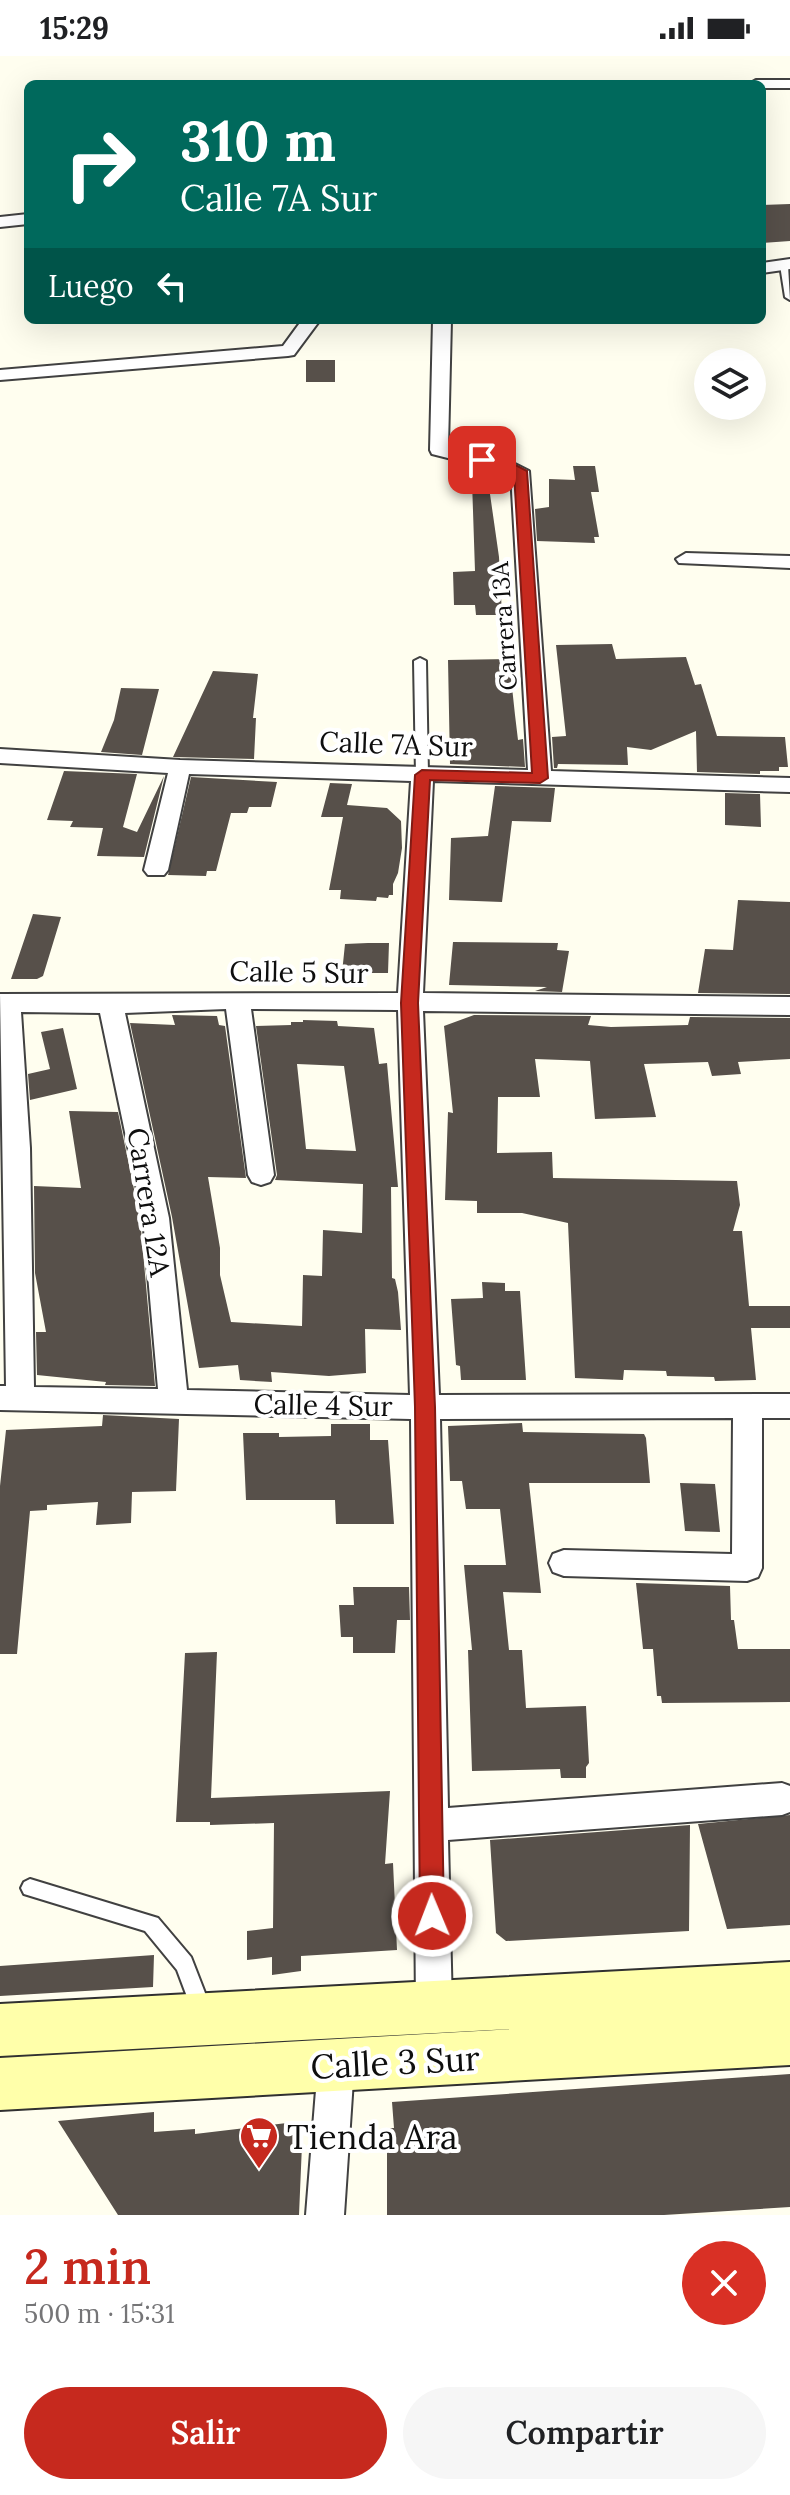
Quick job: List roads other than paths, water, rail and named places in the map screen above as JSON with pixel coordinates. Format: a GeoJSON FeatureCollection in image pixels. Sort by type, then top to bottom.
{"type":"FeatureCollection","features":[{"type":"Feature","properties":{"kind":"street"},"geometry":{"type":"LineString","coordinates":[[766,84],[790,84]]}},
{"type":"Feature","properties":{"kind":"street"},"geometry":{"type":"LineString","coordinates":[[0,222],[24,219]]}},
{"type":"Feature","properties":{"kind":"street"},"geometry":{"type":"LineString","coordinates":[[766,268],[787,265]]}},
{"type":"Feature","properties":{"kind":"street"},"geometry":{"type":"LineString","coordinates":[[0,375],[288,351],[308,324]]}},
{"type":"Feature","properties":{"kind":"street","name":"Carrera 13A"},"geometry":{"type":"LineString","coordinates":[[442,324],[439,450],[464,458],[500,462],[520,471],[540,778]]}},
{"type":"Feature","properties":{"kind":"street"},"geometry":{"type":"LineString","coordinates":[[686,559],[790,562]]}},
{"type":"Feature","properties":{"kind":"street","name":"Calle 7A Sur"},"geometry":{"type":"LineString","coordinates":[[0,756],[180,767],[790,785]]}},
{"type":"Feature","properties":{"kind":"street"},"geometry":{"type":"LineString","coordinates":[[156,870],[180,767]]}},
{"type":"Feature","properties":{"kind":"street"},"geometry":{"type":"LineString","coordinates":[[422,775],[410,1003],[425,1407],[434,2007]]}},
{"type":"Feature","properties":{"kind":"street"},"geometry":{"type":"LineString","coordinates":[[237,1000],[261,1175]]}},
{"type":"Feature","properties":{"kind":"street","name":"Calle 5 Sur"},"geometry":{"type":"LineString","coordinates":[[4,1004],[111,1005],[237,1000],[790,1006]]}},
{"type":"Feature","properties":{"kind":"street"},"geometry":{"type":"LineString","coordinates":[[4,1004],[17,1148],[10,1399]]}},
{"type":"Feature","properties":{"kind":"street","name":"Carrera 12A"},"geometry":{"type":"LineString","coordinates":[[111,1005],[156,1218],[174,1402]]}},
{"type":"Feature","properties":{"kind":"street","name":"Calle 4 Sur"},"geometry":{"type":"LineString","coordinates":[[10,1399],[425,1407],[790,1406]]}},
{"type":"Feature","properties":{"kind":"street"},"geometry":{"type":"LineString","coordinates":[[564,1563],[747,1568],[748,1405]]}},
{"type":"Feature","properties":{"kind":"street"},"geometry":{"type":"LineString","coordinates":[[431,1825],[782,1799]]}},
{"type":"Feature","properties":{"kind":"street","name":"Calle 3 Sur"},"geometry":{"type":"LineString","coordinates":[[0,2030],[790,1988]]}},
{"type":"Feature","properties":{"kind":"street","name":"Calle 3 Sur"},"geometry":{"type":"LineString","coordinates":[[0,2084],[790,2039]]}},
{"type":"Feature","properties":{"kind":"street"},"geometry":{"type":"LineString","coordinates":[[325,2215],[336,2065]]}},
{"type":"Feature","properties":{"kind":"lane"},"geometry":{"type":"LineString","coordinates":[[787,265],[790,297]]}},
{"type":"Feature","properties":{"kind":"lane"},"geometry":{"type":"LineString","coordinates":[[420,661],[422,775]]}},
{"type":"Feature","properties":{"kind":"lane"},"geometry":{"type":"LineString","coordinates":[[30,1888],[151,1924],[184,1964],[205,2019]]}},
{"type":"Feature","properties":{"kind":"place","name":"Tienda Ara"},"geometry":{"type":"Point","coordinates":[259,2170]}}]}
